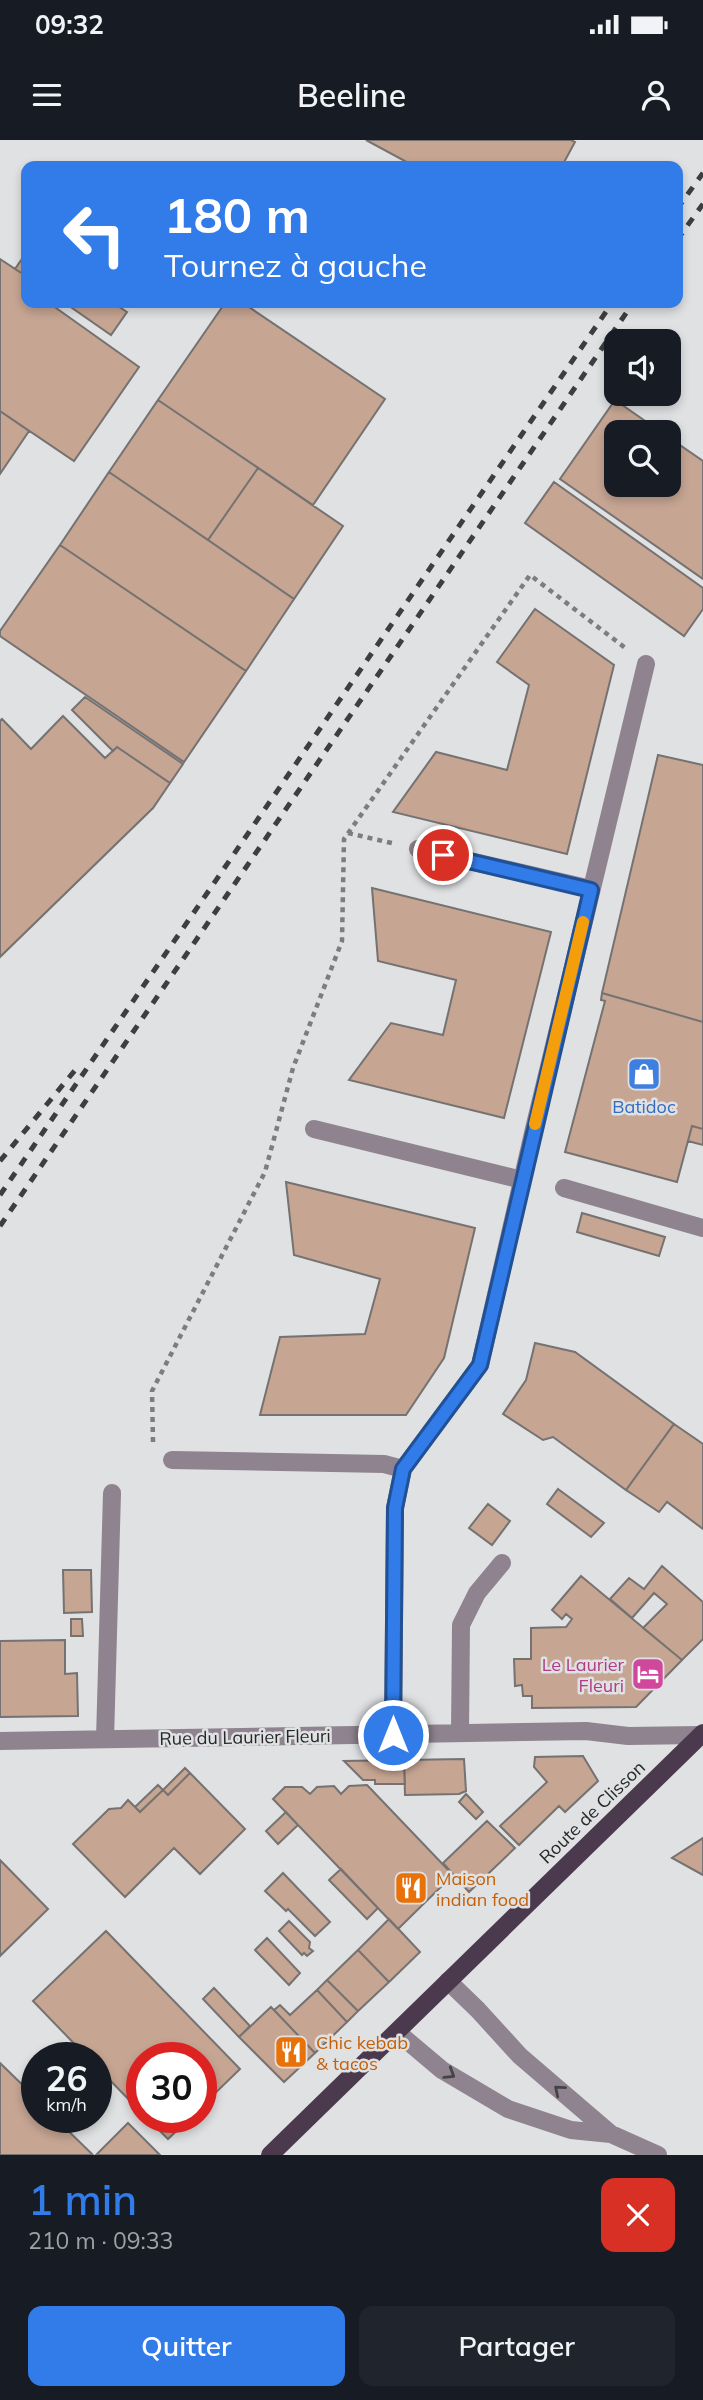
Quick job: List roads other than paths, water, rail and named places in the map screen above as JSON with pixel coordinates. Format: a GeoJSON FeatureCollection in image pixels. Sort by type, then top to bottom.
{"type":"FeatureCollection","features":[{"type":"Feature","properties":{"kind":"main road","name":"Route de Clisson"},"geometry":{"type":"LineString","coordinates":[[270,2155],[702,1734]]}},
{"type":"Feature","properties":{"kind":"street"},"geometry":{"type":"LineString","coordinates":[[393,1735],[395,1508],[403,1469],[480,1365],[646,664]]}},
{"type":"Feature","properties":{"kind":"street"},"geometry":{"type":"LineString","coordinates":[[418,849],[591,890]]}},
{"type":"Feature","properties":{"kind":"street"},"geometry":{"type":"LineString","coordinates":[[314,1129],[522,1180]]}},
{"type":"Feature","properties":{"kind":"street"},"geometry":{"type":"LineString","coordinates":[[564,1188],[703,1228]]}},
{"type":"Feature","properties":{"kind":"street"},"geometry":{"type":"LineString","coordinates":[[172,1461],[384,1464],[403,1469]]}},
{"type":"Feature","properties":{"kind":"street"},"geometry":{"type":"LineString","coordinates":[[105,1739],[112,1493]]}},
{"type":"Feature","properties":{"kind":"street"},"geometry":{"type":"LineString","coordinates":[[460,1733],[461,1625],[477,1593],[502,1563]]}},
{"type":"Feature","properties":{"kind":"street","name":"Rue du Laurier Fleuri"},"geometry":{"type":"LineString","coordinates":[[0,1741],[586,1731],[628,1736],[702,1734]]}},
{"type":"Feature","properties":{"kind":"street"},"geometry":{"type":"LineString","coordinates":[[448,1981],[520,2056],[611,2134],[658,2155]]}},
{"type":"Feature","properties":{"kind":"street"},"geometry":{"type":"LineString","coordinates":[[397,2032],[442,2070],[508,2109],[571,2130],[611,2134]]}},
{"type":"Feature","properties":{"kind":"railway"},"geometry":{"type":"LineString","coordinates":[[683,201],[703,173]]}},
{"type":"Feature","properties":{"kind":"railway"},"geometry":{"type":"LineString","coordinates":[[683,232],[703,204]]}},
{"type":"Feature","properties":{"kind":"railway"},"geometry":{"type":"LineString","coordinates":[[0,1195],[609,308]]}},
{"type":"Feature","properties":{"kind":"railway"},"geometry":{"type":"LineString","coordinates":[[0,1226],[630,308]]}},
{"type":"Feature","properties":{"kind":"railway"},"geometry":{"type":"LineString","coordinates":[[0,1161],[76,1069]]}},
{"type":"Feature","properties":{"kind":"place","name":"Batidoc"},"geometry":{"type":"Point","coordinates":[644,1074]}},
{"type":"Feature","properties":{"kind":"place","name":"Le Laurier Fleuri"},"geometry":{"type":"Point","coordinates":[648,1674]}},
{"type":"Feature","properties":{"kind":"place","name":"Maison indian food"},"geometry":{"type":"Point","coordinates":[411,1888]}},
{"type":"Feature","properties":{"kind":"place","name":"Chic kebab & tacos"},"geometry":{"type":"Point","coordinates":[291,2052]}}]}
